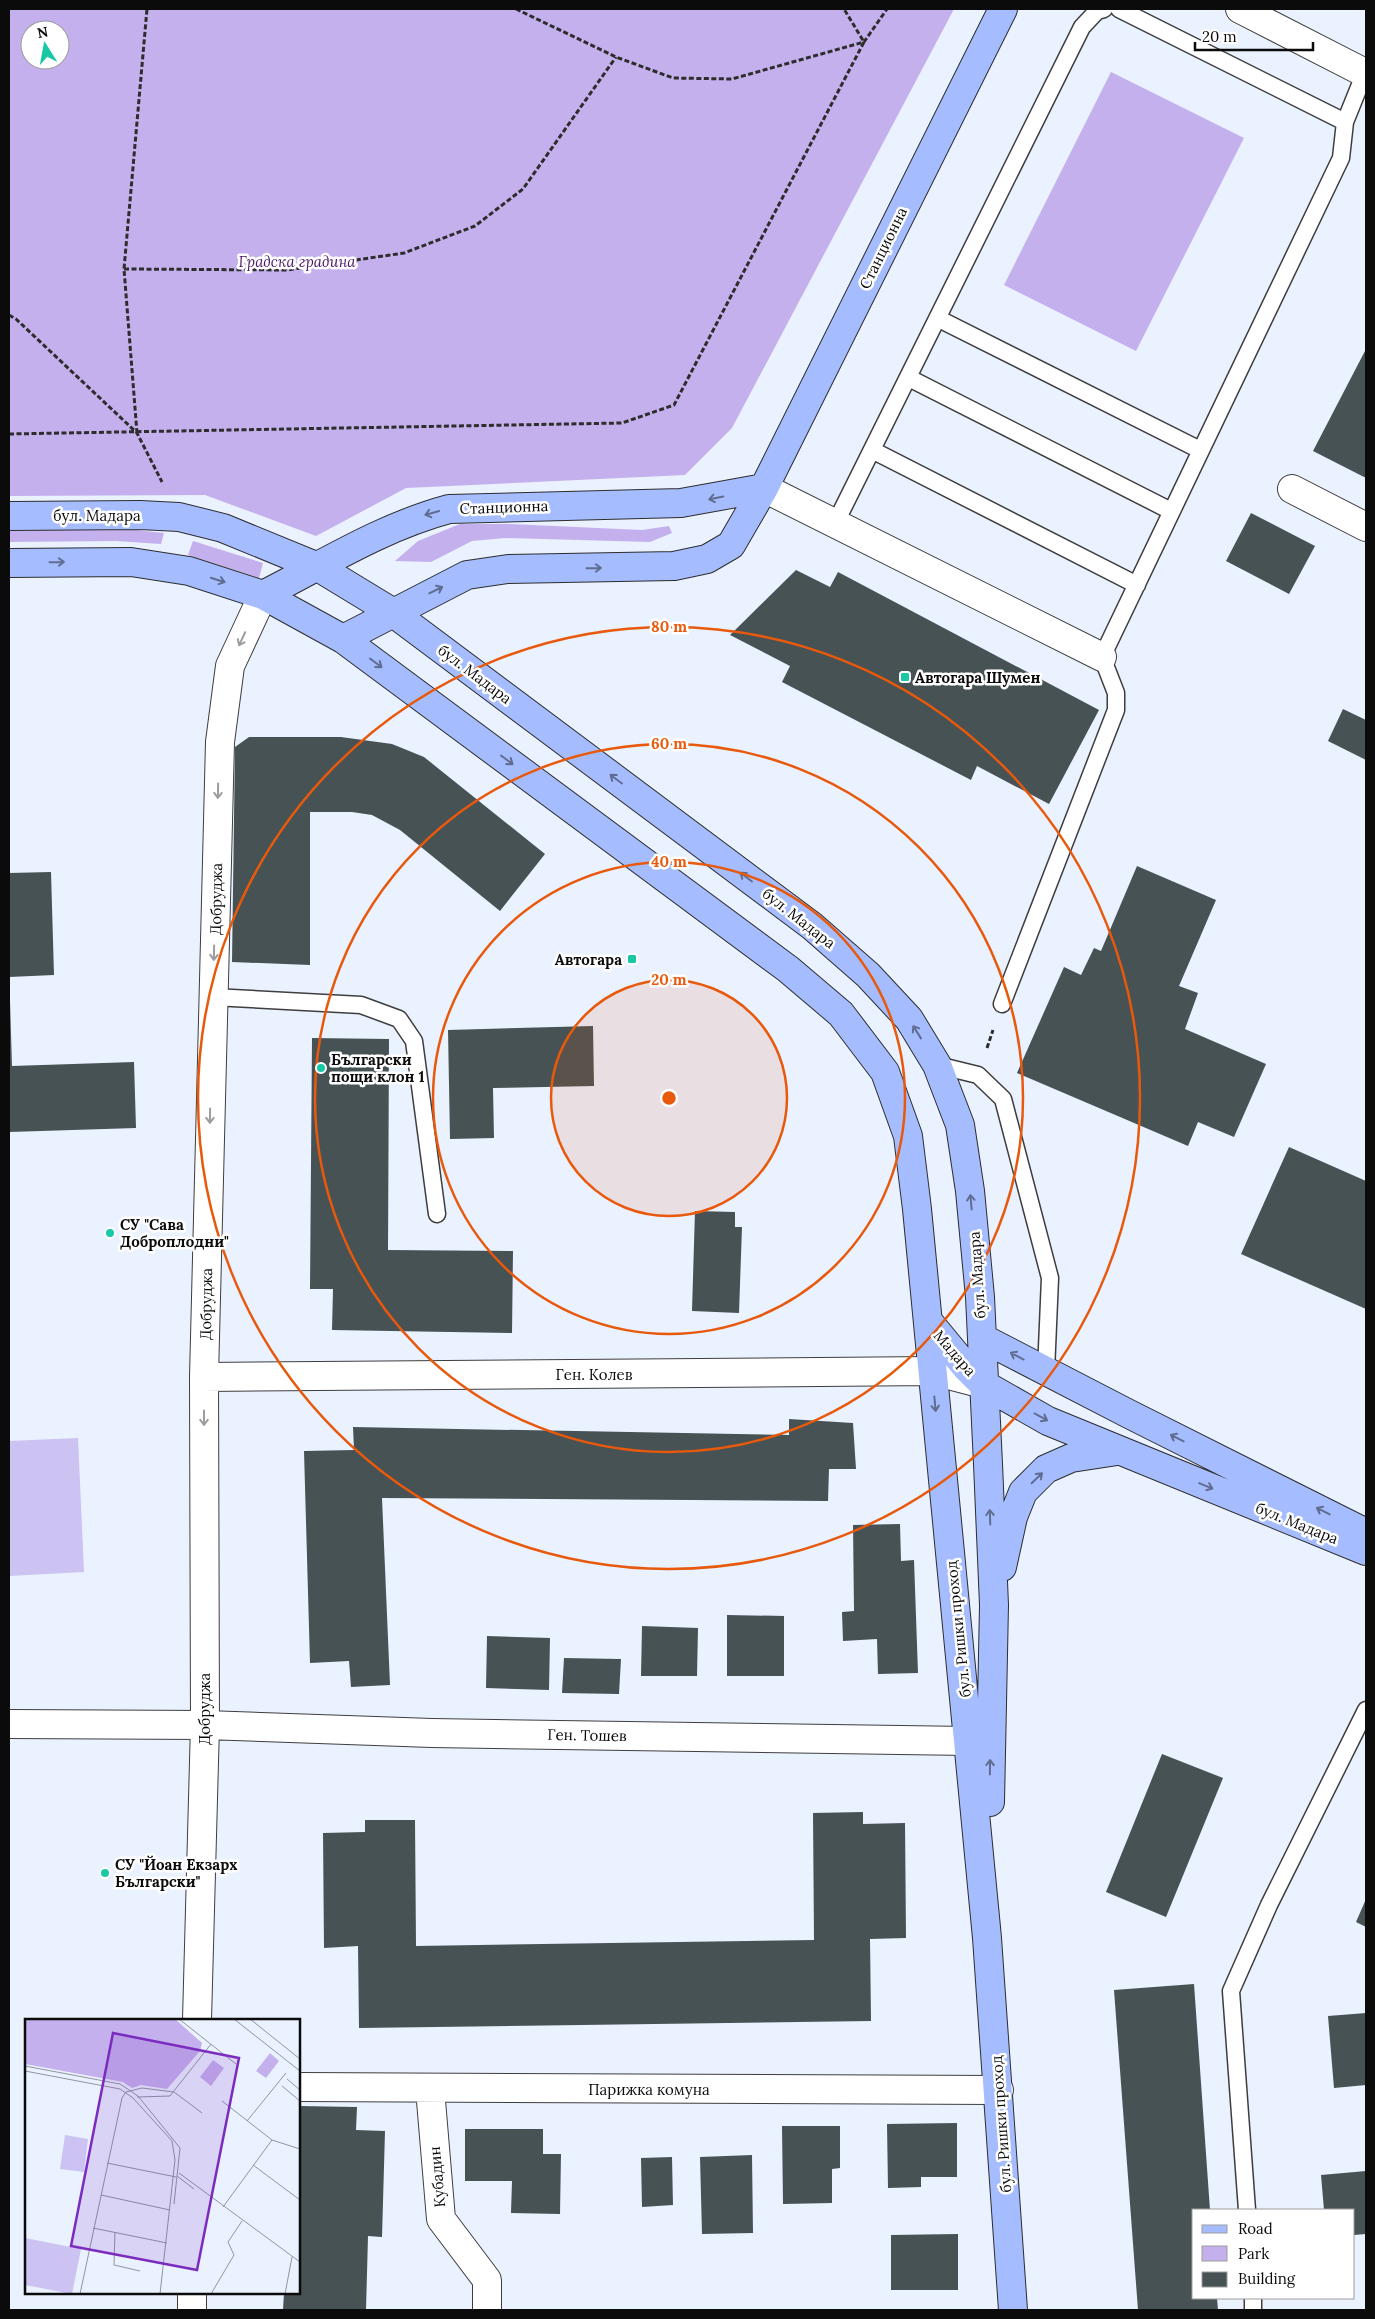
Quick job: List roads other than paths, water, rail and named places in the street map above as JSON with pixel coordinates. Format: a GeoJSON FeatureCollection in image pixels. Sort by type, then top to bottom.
{"type":"FeatureCollection","features":[{"type":"Feature","properties":{"kind":"main road","name":"Станционна"},"geometry":{"type":"LineString","coordinates":[[392,612],[467,575],[508,569],[674,566],[707,558],[731,544],[764,488],[1003,9]]}},
{"type":"Feature","properties":{"kind":"main road","name":"Станционна"},"geometry":{"type":"LineString","coordinates":[[263,595],[318,568],[382,532],[417,518],[449,509],[681,503],[764,488]]}},
{"type":"Feature","properties":{"kind":"main road","name":"бул. Мадара"},"geometry":{"type":"LineString","coordinates":[[9,516],[140,515],[179,517],[223,528],[318,568],[392,612],[812,926],[868,975],[909,1019],[937,1065],[960,1125],[970,1191],[982,1338],[1366,1533]]}},
{"type":"Feature","properties":{"kind":"main road"},"geometry":{"type":"LineString","coordinates":[[9,563],[132,562],[189,571],[263,595],[343,639],[780,963],[841,1014],[885,1072],[908,1136],[928,1321]]}},
{"type":"Feature","properties":{"kind":"main road"},"geometry":{"type":"LineString","coordinates":[[343,639],[392,612]]}},
{"type":"Feature","properties":{"kind":"main road","name":"Мадара"},"geometry":{"type":"LineString","coordinates":[[928,1321],[952,1351],[983,1384]]}},
{"type":"Feature","properties":{"kind":"main road","name":"бул. Ришки проход"},"geometry":{"type":"LineString","coordinates":[[928,1321],[987,1938],[1013,2310]]}},
{"type":"Feature","properties":{"kind":"main road"},"geometry":{"type":"LineString","coordinates":[[933,1371],[952,1351],[982,1338]]}},
{"type":"Feature","properties":{"kind":"main road","name":"бул. Ришки проход"},"geometry":{"type":"LineString","coordinates":[[982,1338],[994,1605],[987,1938]]}},
{"type":"Feature","properties":{"kind":"main road","name":"бул. Мадара"},"geometry":{"type":"LineString","coordinates":[[983,1384],[1048,1421],[1366,1551]]}},
{"type":"Feature","properties":{"kind":"main road"},"geometry":{"type":"LineString","coordinates":[[994,1605],[1013,1517],[1023,1492],[1046,1469],[1071,1458],[1119,1451]]}},
{"type":"Feature","properties":{"kind":"street"},"geometry":{"type":"LineString","coordinates":[[1240,9],[1365,72]]}},
{"type":"Feature","properties":{"kind":"street"},"geometry":{"type":"LineString","coordinates":[[764,488],[1102,657]]}},
{"type":"Feature","properties":{"kind":"street"},"geometry":{"type":"LineString","coordinates":[[1292,489],[1366,527]]}},
{"type":"Feature","properties":{"kind":"street","name":"Добруджа"},"geometry":{"type":"LineString","coordinates":[[197,2019],[204,1726],[204,1377],[220,742],[230,666],[263,595]]}},
{"type":"Feature","properties":{"kind":"street","name":"Ген. Колев"},"geometry":{"type":"LineString","coordinates":[[204,1377],[933,1371],[983,1384]]}},
{"type":"Feature","properties":{"kind":"street","name":"Ген. Тошев"},"geometry":{"type":"LineString","coordinates":[[9,1724],[204,1726],[432,1733],[969,1741]]}},
{"type":"Feature","properties":{"kind":"street","name":"Парижка комуна"},"geometry":{"type":"LineString","coordinates":[[300,2087],[999,2090]]}},
{"type":"Feature","properties":{"kind":"street","name":"Кубадин"},"geometry":{"type":"LineString","coordinates":[[430,2089],[441,2219],[487,2280],[487,2310]]}},
{"type":"Feature","properties":{"kind":"street"},"geometry":{"type":"LineString","coordinates":[[192,2294],[192,2310]]}},
{"type":"Feature","properties":{"kind":"lane"},"geometry":{"type":"LineString","coordinates":[[835,524],[939,319],[1082,27],[1097,11],[1104,9]]}},
{"type":"Feature","properties":{"kind":"lane"},"geometry":{"type":"LineString","coordinates":[[1119,9],[1345,122]]}},
{"type":"Feature","properties":{"kind":"lane"},"geometry":{"type":"LineString","coordinates":[[1002,1004],[1116,710],[1116,693],[1102,657],[1341,158],[1345,122],[1365,72]]}},
{"type":"Feature","properties":{"kind":"lane"},"geometry":{"type":"LineString","coordinates":[[939,319],[1200,450]]}},
{"type":"Feature","properties":{"kind":"lane"},"geometry":{"type":"LineString","coordinates":[[909,378],[1171,511]]}},
{"type":"Feature","properties":{"kind":"lane"},"geometry":{"type":"LineString","coordinates":[[872,450],[1137,585]]}},
{"type":"Feature","properties":{"kind":"lane"},"geometry":{"type":"LineString","coordinates":[[213,997],[361,1005],[399,1019],[414,1041],[437,1214]]}},
{"type":"Feature","properties":{"kind":"lane"},"geometry":{"type":"LineString","coordinates":[[937,1065],[978,1075],[1003,1099],[1050,1278],[1046,1371]]}},
{"type":"Feature","properties":{"kind":"lane"},"geometry":{"type":"LineString","coordinates":[[1246,2209],[1231,1991],[1269,1905],[1366,1710]]}},
{"type":"Feature","properties":{"kind":"place","name":"Автогара Шумен"},"geometry":{"type":"Point","coordinates":[905,677]}},
{"type":"Feature","properties":{"kind":"place","name":"Автогара"},"geometry":{"type":"Point","coordinates":[632,959]}},
{"type":"Feature","properties":{"kind":"place","name":"Български пощи клон 1"},"geometry":{"type":"Point","coordinates":[321,1068]}},
{"type":"Feature","properties":{"kind":"place","name":"СУ \"Сава Доброплодни\""},"geometry":{"type":"Point","coordinates":[110,1233]}},
{"type":"Feature","properties":{"kind":"place","name":"СУ \"Йоан Екзарх Български\""},"geometry":{"type":"Point","coordinates":[105,1873]}},
{"type":"Feature","properties":{"kind":"park label","name":"Градска градина"},"geometry":{"type":"Point","coordinates":[297,261]}}]}
